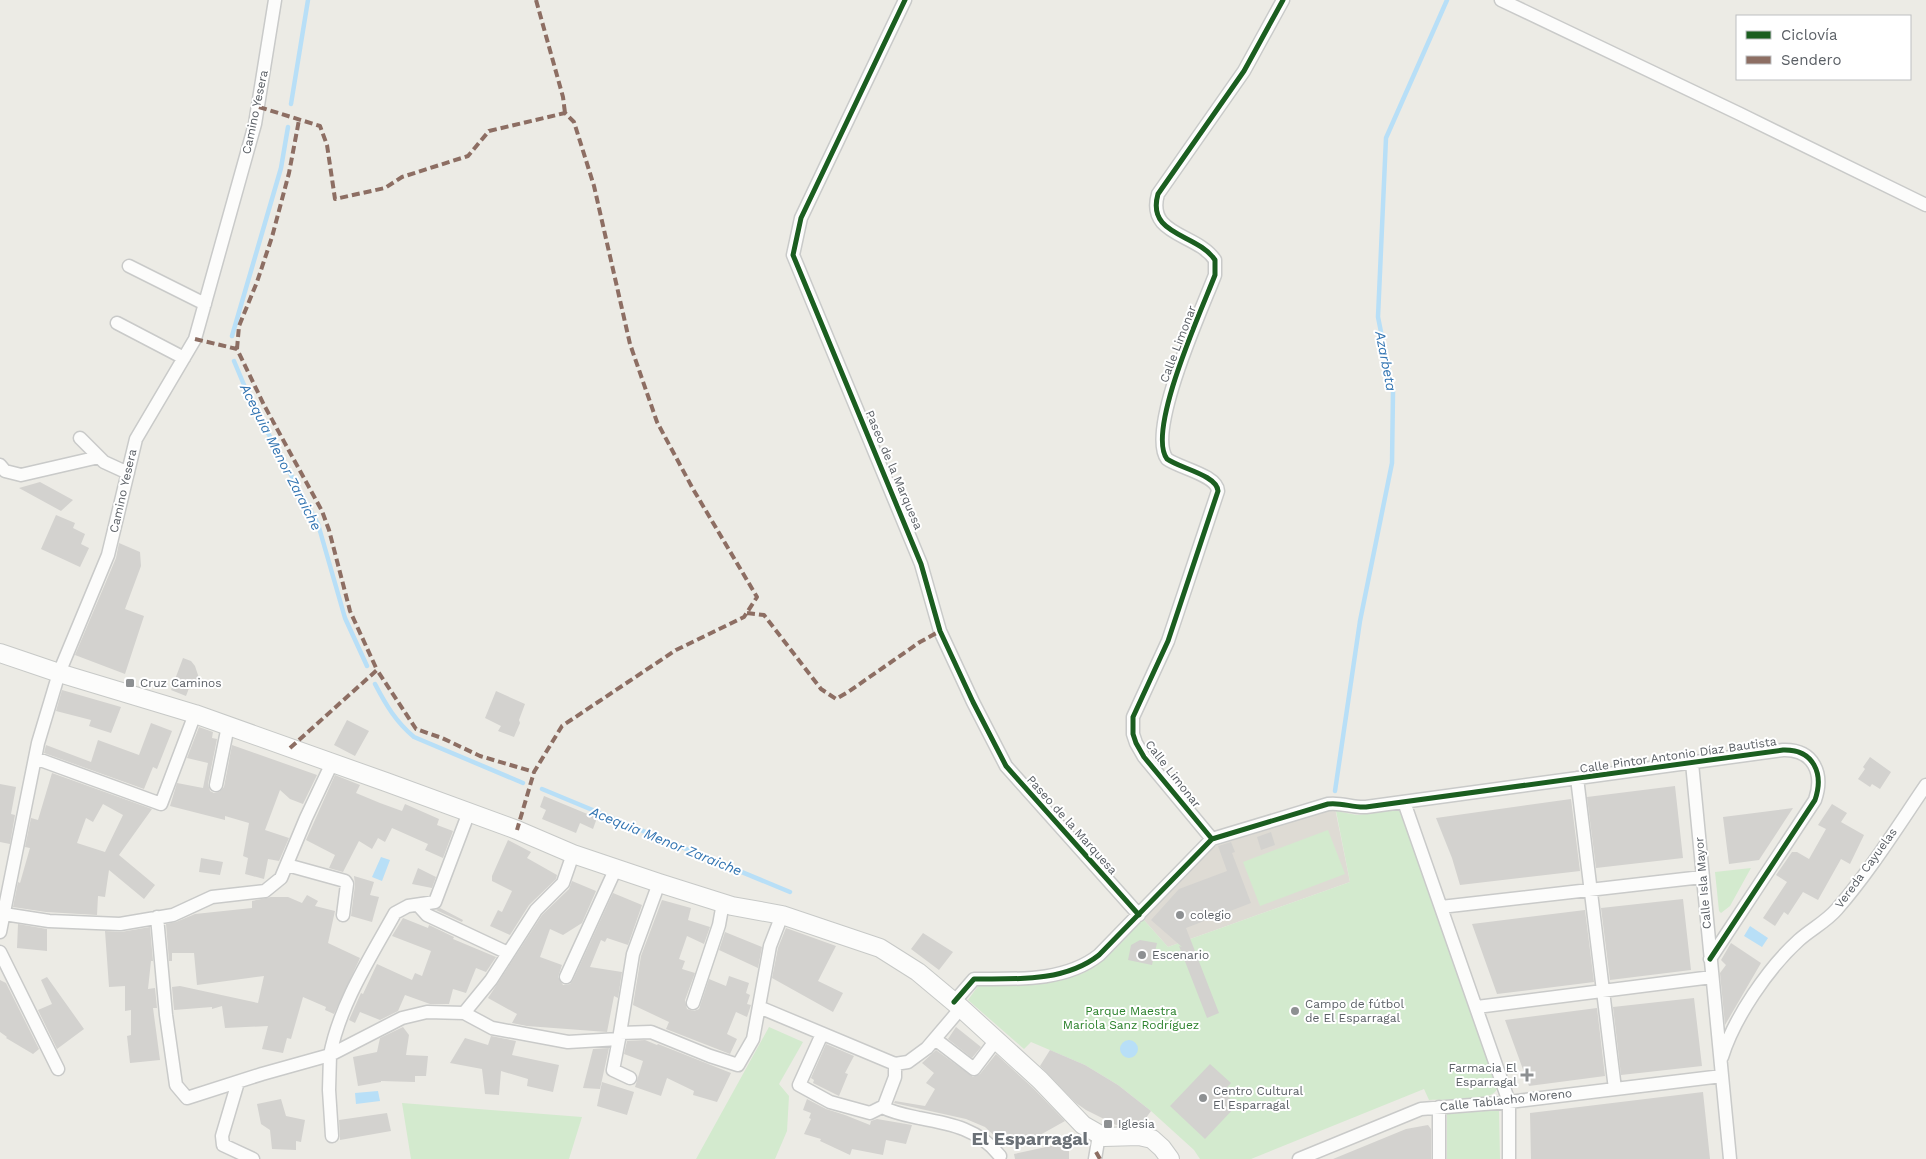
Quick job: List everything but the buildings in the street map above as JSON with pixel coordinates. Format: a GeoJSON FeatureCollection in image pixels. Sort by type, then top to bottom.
{"type":"FeatureCollection","features":[{"type":"Feature","properties":{"kind":"main road"},"geometry":{"type":"LineString","coordinates":[[0,653],[195,714],[469,812],[573,854],[659,883],[723,903],[782,915],[880,948],[918,972],[1040,1080],[1076,1119],[1097,1151],[1109,1137],[1145,1136],[1158,1143],[1170,1159]]}},
{"type":"Feature","properties":{"kind":"street","name":"Camino Yesera"},"geometry":{"type":"LineString","coordinates":[[0,932],[35,758],[59,673],[108,554],[136,439],[195,339],[255,124],[275,0]]}},
{"type":"Feature","properties":{"kind":"street","name":"Paseo de la Marquesa"},"geometry":{"type":"LineString","coordinates":[[905,0],[800,218],[793,255],[922,564],[940,631],[973,702],[1006,766],[1139,914]]}},
{"type":"Feature","properties":{"kind":"street","name":"Calle Limonar"},"geometry":{"type":"LineString","coordinates":[[1212,839],[1144,757],[1136,743],[1132,724],[1136,708],[1168,641],[1218,491],[1218,487],[1211,480],[1167,459],[1163,454],[1161,441],[1169,397],[1215,275],[1215,260],[1205,250],[1161,222],[1156,213],[1155,203],[1158,194],[1244,71],[1283,0]]}},
{"type":"Feature","properties":{"kind":"street"},"geometry":{"type":"LineString","coordinates":[[1502,0],[1926,205]]}},
{"type":"Feature","properties":{"kind":"street"},"geometry":{"type":"LineString","coordinates":[[129,266],[205,304]]}},
{"type":"Feature","properties":{"kind":"street"},"geometry":{"type":"LineString","coordinates":[[117,323],[184,358]]}},
{"type":"Feature","properties":{"kind":"street"},"geometry":{"type":"LineString","coordinates":[[80,438],[104,462],[128,473]]}},
{"type":"Feature","properties":{"kind":"street"},"geometry":{"type":"LineString","coordinates":[[0,465],[5,471],[22,475],[98,456]]}},
{"type":"Feature","properties":{"kind":"street"},"geometry":{"type":"LineString","coordinates":[[35,758],[161,804],[195,714]]}},
{"type":"Feature","properties":{"kind":"street"},"geometry":{"type":"LineString","coordinates":[[216,785],[228,726]]}},
{"type":"Feature","properties":{"kind":"street","name":"Calle Pintor Antonio Díaz Bautista"},"geometry":{"type":"LineString","coordinates":[[1404,802],[1793,750],[1801,752],[1811,760],[1817,773],[1818,790],[1815,800],[1710,959]]}},
{"type":"Feature","properties":{"kind":"street"},"geometry":{"type":"LineString","coordinates":[[4,914],[49,921],[120,924],[173,915],[212,897],[265,891],[281,878],[332,763]]}},
{"type":"Feature","properties":{"kind":"street","name":"Calle Isla Mayor"},"geometry":{"type":"LineString","coordinates":[[1692,763],[1720,1062]]}},
{"type":"Feature","properties":{"kind":"street"},"geometry":{"type":"LineString","coordinates":[[1577,778],[1615,1089]]}},
{"type":"Feature","properties":{"kind":"street","name":"Vereda Cayuelas"},"geometry":{"type":"LineString","coordinates":[[1730,1159],[1720,1062],[1732,1032],[1765,980],[1798,941],[1837,909],[1926,785]]}},
{"type":"Feature","properties":{"kind":"street"},"geometry":{"type":"LineString","coordinates":[[759,1006],[895,1064],[908,1062],[927,1048],[935,1039],[974,979],[1040,977],[1080,968],[1099,956],[1212,839],[1333,804],[1358,808],[1404,802],[1510,1102],[1509,1159]]}},
{"type":"Feature","properties":{"kind":"street"},"geometry":{"type":"LineString","coordinates":[[332,1136],[329,1090],[330,1055],[334,1033],[351,994],[395,913],[408,906],[435,902],[469,812]]}},
{"type":"Feature","properties":{"kind":"street"},"geometry":{"type":"LineString","coordinates":[[464,1013],[491,980],[536,910],[563,883],[573,854]]}},
{"type":"Feature","properties":{"kind":"street"},"geometry":{"type":"LineString","coordinates":[[287,864],[345,880],[343,914]]}},
{"type":"Feature","properties":{"kind":"street"},"geometry":{"type":"LineString","coordinates":[[566,977],[616,868]]}},
{"type":"Feature","properties":{"kind":"street"},"geometry":{"type":"LineString","coordinates":[[1441,908],[1702,876]]}},
{"type":"Feature","properties":{"kind":"street"},"geometry":{"type":"LineString","coordinates":[[630,1078],[613,1070],[633,954],[659,883]]}},
{"type":"Feature","properties":{"kind":"street"},"geometry":{"type":"LineString","coordinates":[[693,1003],[719,925],[723,903]]}},
{"type":"Feature","properties":{"kind":"street"},"geometry":{"type":"LineString","coordinates":[[418,905],[426,915],[508,953]]}},
{"type":"Feature","properties":{"kind":"street"},"geometry":{"type":"LineString","coordinates":[[156,918],[166,1015],[176,1085],[187,1098],[330,1055],[402,1018],[427,1012],[464,1013],[492,1028],[568,1042],[650,1032],[738,1065],[753,1040],[770,946],[782,915]]}},
{"type":"Feature","properties":{"kind":"street"},"geometry":{"type":"LineString","coordinates":[[0,952],[58,1068]]}},
{"type":"Feature","properties":{"kind":"street"},"geometry":{"type":"LineString","coordinates":[[1477,1007],[1712,978]]}},
{"type":"Feature","properties":{"kind":"street"},"geometry":{"type":"LineString","coordinates":[[822,1034],[799,1085],[830,1102],[870,1113],[884,1106],[895,1077],[895,1064]]}},
{"type":"Feature","properties":{"kind":"street"},"geometry":{"type":"LineString","coordinates":[[935,1039],[974,1069],[996,1040]]}},
{"type":"Feature","properties":{"kind":"street","name":"Calle Tablacho Moreno"},"geometry":{"type":"LineString","coordinates":[[1299,1159],[1421,1109],[1510,1102],[1722,1076]]}},
{"type":"Feature","properties":{"kind":"street"},"geometry":{"type":"LineString","coordinates":[[238,1082],[222,1136],[223,1145],[253,1159]]}},
{"type":"Feature","properties":{"kind":"street"},"geometry":{"type":"LineString","coordinates":[[882,1107],[892,1113],[956,1126],[979,1136],[990,1144],[1000,1156]]}},
{"type":"Feature","properties":{"kind":"street"},"geometry":{"type":"LineString","coordinates":[[1439,1107],[1439,1159]]}},
{"type":"Feature","properties":{"kind":"shaded area"},"geometry":{"type":"Polygon","coordinates":[[[1335,808],[1350,882],[1168,947],[1143,919],[1209,849],[1335,808]]]}},
{"type":"Feature","properties":{"kind":"green space","name":"Parque Maestra Mariola Sanz Rodríguez"},"geometry":{"type":"Polygon","coordinates":[[[1399,809],[1498,1081],[1497,1090],[1490,1095],[1474,1099],[1429,1100],[1424,1089],[1251,1159],[1200,1159],[1194,1150],[1151,1111],[1118,1085],[1085,1065],[1031,1042],[1024,1049],[968,1000],[978,986],[1045,983],[1078,975],[1093,968],[1106,958],[1143,919],[1168,947],[1350,882],[1336,811],[1357,815],[1399,809]]]}},
{"type":"Feature","properties":{"kind":"green space"},"geometry":{"type":"Polygon","coordinates":[[[1328,830],[1345,874],[1260,906],[1243,862],[1328,830]]]}},
{"type":"Feature","properties":{"kind":"green space"},"geometry":{"type":"Polygon","coordinates":[[[1751,868],[1730,906],[1721,913],[1719,911],[1715,872],[1751,868]]]}},
{"type":"Feature","properties":{"kind":"green space"},"geometry":{"type":"Polygon","coordinates":[[[769,1027],[803,1042],[779,1084],[789,1096],[787,1131],[775,1159],[696,1159],[769,1027]]]}},
{"type":"Feature","properties":{"kind":"green space"},"geometry":{"type":"Polygon","coordinates":[[[402,1103],[582,1117],[569,1159],[411,1159],[402,1103]]]}},
{"type":"Feature","properties":{"kind":"green space"},"geometry":{"type":"Polygon","coordinates":[[[1499,1110],[1500,1159],[1447,1159],[1447,1114],[1499,1110]]]}},
{"type":"Feature","properties":{"kind":"water"},"geometry":{"type":"Polygon","coordinates":[[[381,857],[390,860],[382,881],[372,877],[381,857]]]}},
{"type":"Feature","properties":{"kind":"water"},"geometry":{"type":"Polygon","coordinates":[[[1750,926],[1768,938],[1762,947],[1744,936],[1750,926]]]}},
{"type":"Feature","properties":{"kind":"water"},"geometry":{"type":"Polygon","coordinates":[[[1129,1040],[1135,1043],[1138,1049],[1135,1055],[1129,1058],[1123,1055],[1120,1049],[1123,1043],[1129,1040]]]}},
{"type":"Feature","properties":{"kind":"water"},"geometry":{"type":"Polygon","coordinates":[[[378,1091],[380,1101],[356,1104],[355,1093],[378,1091]]]}},
{"type":"Feature","properties":{"kind":"waterway","name":"Acequia Menor Zaraiche"},"geometry":{"type":"LineString","coordinates":[[291,104],[308,0]]}},
{"type":"Feature","properties":{"kind":"waterway","name":"Azarbeta"},"geometry":{"type":"LineString","coordinates":[[1335,791],[1360,621],[1392,463],[1393,392],[1378,317],[1386,138],[1447,0]]}},
{"type":"Feature","properties":{"kind":"waterway","name":"Acequia Menor Zaraiche"},"geometry":{"type":"LineString","coordinates":[[232,336],[281,168],[288,127]]}},
{"type":"Feature","properties":{"kind":"waterway","name":"Acequia Menor Zaraiche"},"geometry":{"type":"LineString","coordinates":[[234,361],[252,404],[318,524],[345,618],[367,666]]}},
{"type":"Feature","properties":{"kind":"waterway","name":"Acequia Menor Zaraiche"},"geometry":{"type":"LineString","coordinates":[[375,684],[392,713],[414,737],[523,783]]}},
{"type":"Feature","properties":{"kind":"waterway","name":"Acequia Menor Zaraiche"},"geometry":{"type":"LineString","coordinates":[[542,789],[790,892]]}},
{"type":"Feature","properties":{"kind":"marked path"},"geometry":{"type":"LineString","coordinates":[[536,0],[563,97],[565,113]]}},
{"type":"Feature","properties":{"kind":"marked path"},"geometry":{"type":"LineString","coordinates":[[259,107],[320,126],[327,145],[335,199],[385,188],[402,177],[468,156],[489,131],[565,113],[574,122],[594,186],[630,344],[657,422],[693,489],[757,597],[744,617],[676,650],[562,726],[534,772],[517,830]]}},
{"type":"Feature","properties":{"kind":"marked path"},"geometry":{"type":"LineString","coordinates":[[237,349],[239,326],[257,282],[272,237],[289,173],[299,120]]}},
{"type":"Feature","properties":{"kind":"marked path"},"geometry":{"type":"LineString","coordinates":[[195,339],[237,349],[264,405],[322,511],[329,530],[350,611],[377,670]]}},
{"type":"Feature","properties":{"kind":"marked path"},"geometry":{"type":"LineString","coordinates":[[747,613],[764,615],[821,689],[836,699],[920,642],[940,631]]}},
{"type":"Feature","properties":{"kind":"marked path"},"geometry":{"type":"LineString","coordinates":[[290,748],[377,670],[416,729],[442,738],[480,756],[534,772]]}},
{"type":"Feature","properties":{"kind":"marked path"},"geometry":{"type":"LineString","coordinates":[[1096,1152],[1100,1159]]}},
{"type":"Feature","properties":{"kind":"cycle path"},"geometry":{"type":"LineString","coordinates":[[905,0],[801,218],[793,255],[921,564],[940,631],[973,702],[1006,766],[1139,915]]}},
{"type":"Feature","properties":{"kind":"cycle path"},"geometry":{"type":"LineString","coordinates":[[1212,839],[1144,757],[1133,734],[1133,717],[1168,641],[1218,491],[1216,485],[1205,476],[1167,459],[1162,444],[1164,423],[1178,369],[1215,275],[1215,260],[1197,244],[1175,233],[1166,226],[1159,218],[1156,208],[1158,194],[1244,71],[1283,0]]}},
{"type":"Feature","properties":{"kind":"cycle path"},"geometry":{"type":"LineString","coordinates":[[954,1002],[974,979],[1040,977],[1071,970],[1086,964],[1099,955],[1212,839],[1328,804],[1366,807],[1783,750],[1802,754],[1809,759],[1817,772],[1818,781],[1815,800],[1710,959]]}},
{"type":"Feature","properties":{"kind":"place","name":"Cruz Caminos"},"geometry":{"type":"Point","coordinates":[130,683]}},
{"type":"Feature","properties":{"kind":"place","name":"colegio"},"geometry":{"type":"Point","coordinates":[1180,915]}},
{"type":"Feature","properties":{"kind":"place","name":"Escenario"},"geometry":{"type":"Point","coordinates":[1142,955]}},
{"type":"Feature","properties":{"kind":"place","name":"Campo de fútbol de El Esparragal"},"geometry":{"type":"Point","coordinates":[1295,1011]}},
{"type":"Feature","properties":{"kind":"place","name":"Farmacia El Esparragal"},"geometry":{"type":"Point","coordinates":[1527,1075]}},
{"type":"Feature","properties":{"kind":"place","name":"Centro Cultural El Esparragal"},"geometry":{"type":"Point","coordinates":[1203,1098]}},
{"type":"Feature","properties":{"kind":"place","name":"Iglesia"},"geometry":{"type":"Point","coordinates":[1108,1124]}},
{"type":"Feature","properties":{"kind":"district","name":"El Esparragal"},"geometry":{"type":"Point","coordinates":[1030,1139]}}]}
